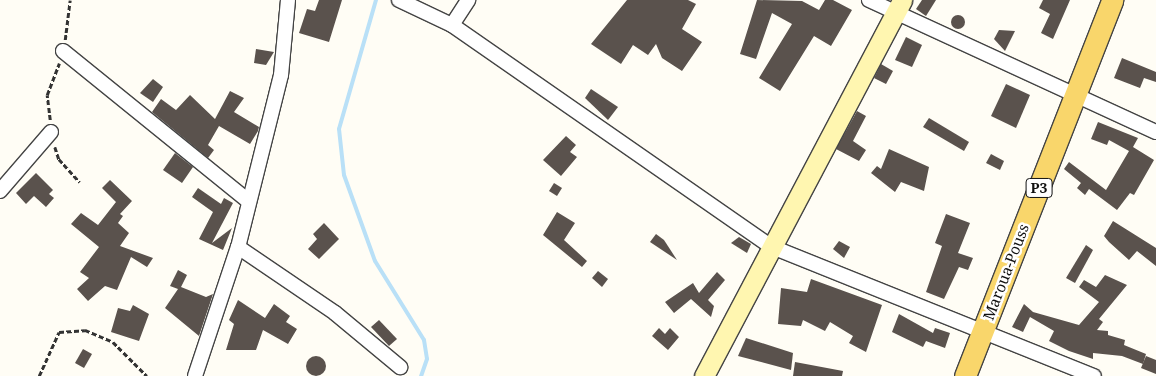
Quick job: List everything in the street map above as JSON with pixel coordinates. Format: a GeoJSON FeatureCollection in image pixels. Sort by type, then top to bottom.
{"type":"FeatureCollection","features":[{"type":"Feature","properties":{"kind":"main road","name":"Maroua-Pouss"},"geometry":{"type":"LineString","coordinates":[[965,376],[1112,0]]}},
{"type":"Feature","properties":{"kind":"main road"},"geometry":{"type":"LineString","coordinates":[[704,376],[770,246],[898,6]]}},
{"type":"Feature","properties":{"kind":"street"},"geometry":{"type":"LineString","coordinates":[[194,376],[238,246],[248,201],[282,75],[288,0]]}},
{"type":"Feature","properties":{"kind":"street"},"geometry":{"type":"LineString","coordinates":[[398,0],[452,25],[770,246],[982,333],[1094,376]]}},
{"type":"Feature","properties":{"kind":"street"},"geometry":{"type":"LineString","coordinates":[[452,25],[468,0]]}},
{"type":"Feature","properties":{"kind":"street"},"geometry":{"type":"LineString","coordinates":[[869,0],[898,6],[1075,96],[1156,132]]}},
{"type":"Feature","properties":{"kind":"street"},"geometry":{"type":"LineString","coordinates":[[63,51],[248,201]]}},
{"type":"Feature","properties":{"kind":"street"},"geometry":{"type":"LineString","coordinates":[[0,191],[51,132]]}},
{"type":"Feature","properties":{"kind":"street"},"geometry":{"type":"LineString","coordinates":[[238,246],[335,313],[400,367]]}},
{"type":"Feature","properties":{"kind":"path"},"geometry":{"type":"LineString","coordinates":[[70,0],[63,51],[47,94],[51,132],[59,159],[80,182]]}},
{"type":"Feature","properties":{"kind":"path"},"geometry":{"type":"LineString","coordinates":[[39,376],[59,332],[85,330],[113,342],[147,376]]}},
{"type":"Feature","properties":{"kind":"building"},"geometry":{"type":"Polygon","coordinates":[[[319,0],[342,0],[329,42],[299,33],[307,9],[315,11],[319,0]]]}},
{"type":"Feature","properties":{"kind":"building"},"geometry":{"type":"Polygon","coordinates":[[[627,0],[688,0],[696,4],[682,29],[702,42],[682,71],[662,58],[656,44],[648,55],[633,45],[621,64],[591,44],[627,0]]]}},
{"type":"Feature","properties":{"kind":"building"},"geometry":{"type":"Polygon","coordinates":[[[757,0],[802,1],[819,10],[825,0],[833,0],[852,10],[831,46],[814,36],[780,91],[759,78],[792,24],[772,13],[756,59],[740,54],[757,0]]]}},
{"type":"Feature","properties":{"kind":"building"},"geometry":{"type":"Polygon","coordinates":[[[922,0],[936,0],[926,16],[916,9],[922,0]]]}},
{"type":"Feature","properties":{"kind":"building"},"geometry":{"type":"Polygon","coordinates":[[[1043,0],[1070,0],[1053,39],[1041,33],[1050,14],[1039,8],[1043,0]]]}},
{"type":"Feature","properties":{"kind":"building"},"geometry":{"type":"Polygon","coordinates":[[[958,15],[963,17],[965,22],[963,27],[958,29],[953,27],[951,22],[953,17],[958,15]]]}},
{"type":"Feature","properties":{"kind":"building"},"geometry":{"type":"Polygon","coordinates":[[[999,30],[1015,31],[1005,51],[994,39],[999,30]]]}},
{"type":"Feature","properties":{"kind":"building"},"geometry":{"type":"Polygon","coordinates":[[[906,37],[922,45],[912,67],[895,60],[906,37]]]}},
{"type":"Feature","properties":{"kind":"building"},"geometry":{"type":"Polygon","coordinates":[[[256,49],[274,52],[266,65],[254,63],[256,49]]]}},
{"type":"Feature","properties":{"kind":"building"},"geometry":{"type":"Polygon","coordinates":[[[1122,58],[1156,72],[1156,82],[1144,78],[1140,88],[1114,78],[1122,58]]]}},
{"type":"Feature","properties":{"kind":"building"},"geometry":{"type":"Polygon","coordinates":[[[881,64],[893,71],[886,84],[874,78],[881,64]]]}},
{"type":"Feature","properties":{"kind":"building"},"geometry":{"type":"Polygon","coordinates":[[[153,79],[163,87],[153,102],[140,93],[153,79]]]}},
{"type":"Feature","properties":{"kind":"building"},"geometry":{"type":"Polygon","coordinates":[[[1006,84],[1030,95],[1016,128],[991,116],[1006,84]]]}},
{"type":"Feature","properties":{"kind":"building"},"geometry":{"type":"Polygon","coordinates":[[[591,89],[618,107],[608,120],[585,98],[591,89]]]}},
{"type":"Feature","properties":{"kind":"building"},"geometry":{"type":"Polygon","coordinates":[[[230,91],[244,98],[234,112],[259,127],[258,131],[250,144],[219,126],[208,145],[214,150],[208,158],[152,112],[161,99],[176,110],[190,95],[215,119],[230,91]]]}},
{"type":"Feature","properties":{"kind":"building"},"geometry":{"type":"Polygon","coordinates":[[[857,111],[866,116],[853,141],[866,150],[859,161],[836,149],[857,111]]]}},
{"type":"Feature","properties":{"kind":"building"},"geometry":{"type":"Polygon","coordinates":[[[929,118],[969,142],[964,151],[923,127],[929,118]]]}},
{"type":"Feature","properties":{"kind":"building"},"geometry":{"type":"Polygon","coordinates":[[[1098,122],[1138,138],[1133,147],[1154,160],[1134,195],[1130,193],[1117,210],[1089,189],[1085,195],[1077,188],[1081,183],[1064,169],[1069,162],[1106,190],[1129,151],[1109,140],[1107,145],[1091,139],[1098,122]]]}},
{"type":"Feature","properties":{"kind":"building"},"geometry":{"type":"Polygon","coordinates":[[[566,136],[576,145],[570,152],[577,157],[561,176],[543,160],[566,136]]]}},
{"type":"Feature","properties":{"kind":"building"},"geometry":{"type":"Polygon","coordinates":[[[889,149],[929,167],[924,191],[901,182],[895,192],[871,173],[877,166],[881,169],[889,149]]]}},
{"type":"Feature","properties":{"kind":"building"},"geometry":{"type":"Polygon","coordinates":[[[175,153],[193,167],[182,183],[163,170],[175,153]]]}},
{"type":"Feature","properties":{"kind":"building"},"geometry":{"type":"Polygon","coordinates":[[[991,154],[1004,161],[1000,170],[986,163],[991,154]]]}},
{"type":"Feature","properties":{"kind":"building"},"geometry":{"type":"Polygon","coordinates":[[[36,173],[53,190],[49,194],[54,198],[46,207],[34,196],[26,204],[16,193],[36,173]]]}},
{"type":"Feature","properties":{"kind":"building"},"geometry":{"type":"Polygon","coordinates":[[[110,180],[132,201],[120,214],[123,216],[118,223],[129,233],[120,246],[153,258],[147,267],[131,257],[117,290],[105,286],[88,301],[77,289],[89,278],[80,272],[99,247],[71,224],[81,213],[98,225],[116,202],[102,188],[110,180]]]}},
{"type":"Feature","properties":{"kind":"building"},"geometry":{"type":"Polygon","coordinates":[[[554,183],[562,188],[557,196],[549,191],[554,183]]]}},
{"type":"Feature","properties":{"kind":"building"},"geometry":{"type":"Polygon","coordinates":[[[198,188],[221,204],[224,198],[233,203],[212,243],[232,228],[223,250],[199,239],[213,212],[192,197],[198,188]]]}},
{"type":"Feature","properties":{"kind":"building"},"geometry":{"type":"Polygon","coordinates":[[[557,212],[575,223],[564,240],[587,261],[582,267],[543,235],[557,212]]]}},
{"type":"Feature","properties":{"kind":"building"},"geometry":{"type":"Polygon","coordinates":[[[946,214],[970,223],[958,253],[973,258],[968,270],[959,267],[944,299],[926,292],[942,246],[935,243],[946,214]]]}},
{"type":"Feature","properties":{"kind":"building"},"geometry":{"type":"Polygon","coordinates":[[[1113,221],[1156,248],[1156,266],[1137,251],[1129,260],[1109,242],[1104,236],[1113,221]]]}},
{"type":"Feature","properties":{"kind":"building"},"geometry":{"type":"Polygon","coordinates":[[[324,223],[339,239],[319,259],[308,249],[317,239],[313,234],[324,223]]]}},
{"type":"Feature","properties":{"kind":"building"},"geometry":{"type":"Polygon","coordinates":[[[656,234],[664,240],[677,260],[650,242],[656,234]]]}},
{"type":"Feature","properties":{"kind":"building"},"geometry":{"type":"Polygon","coordinates":[[[739,237],[751,244],[747,253],[731,243],[739,237]]]}},
{"type":"Feature","properties":{"kind":"building"},"geometry":{"type":"Polygon","coordinates":[[[839,241],[850,247],[844,258],[833,249],[839,241]]]}},
{"type":"Feature","properties":{"kind":"building"},"geometry":{"type":"Polygon","coordinates":[[[1086,245],[1093,250],[1075,283],[1066,278],[1086,245]]]}},
{"type":"Feature","properties":{"kind":"building"},"geometry":{"type":"Polygon","coordinates":[[[178,270],[187,275],[181,287],[206,297],[213,294],[199,336],[165,308],[178,289],[170,286],[178,270]]]}},
{"type":"Feature","properties":{"kind":"building"},"geometry":{"type":"Polygon","coordinates":[[[598,271],[608,279],[602,287],[592,278],[598,271]]]}},
{"type":"Feature","properties":{"kind":"building"},"geometry":{"type":"Polygon","coordinates":[[[717,272],[725,280],[708,300],[714,306],[711,317],[691,299],[674,313],[665,302],[693,283],[699,293],[717,272]]]}},
{"type":"Feature","properties":{"kind":"building"},"geometry":{"type":"Polygon","coordinates":[[[1105,275],[1127,285],[1099,319],[1103,322],[1097,330],[1108,331],[1108,335],[1125,340],[1124,345],[1146,354],[1143,364],[1122,356],[1093,353],[1093,359],[1069,351],[1049,341],[1054,331],[1030,317],[1023,332],[1012,327],[1024,304],[1033,312],[1079,325],[1099,302],[1079,287],[1084,280],[1096,287],[1105,275]]]}},
{"type":"Feature","properties":{"kind":"building"},"geometry":{"type":"Polygon","coordinates":[[[811,279],[882,305],[866,352],[849,343],[853,336],[830,322],[825,331],[803,320],[801,326],[778,324],[781,288],[807,292],[811,279]]]}},
{"type":"Feature","properties":{"kind":"building"},"geometry":{"type":"Polygon","coordinates":[[[238,300],[265,318],[274,304],[290,316],[286,322],[297,329],[288,344],[263,330],[256,350],[226,350],[234,324],[229,320],[238,300]]]}},
{"type":"Feature","properties":{"kind":"building"},"geometry":{"type":"Polygon","coordinates":[[[133,305],[149,314],[139,341],[111,332],[118,308],[130,311],[133,305]]]}},
{"type":"Feature","properties":{"kind":"building"},"geometry":{"type":"Polygon","coordinates":[[[899,314],[933,333],[935,328],[950,333],[945,348],[926,341],[923,347],[892,332],[899,314]]]}},
{"type":"Feature","properties":{"kind":"building"},"geometry":{"type":"Polygon","coordinates":[[[379,320],[397,339],[389,346],[371,327],[379,320]]]}},
{"type":"Feature","properties":{"kind":"building"},"geometry":{"type":"Polygon","coordinates":[[[659,328],[665,334],[670,328],[679,337],[668,350],[652,336],[659,328]]]}},
{"type":"Feature","properties":{"kind":"building"},"geometry":{"type":"Polygon","coordinates":[[[746,338],[793,353],[791,370],[738,356],[746,338]]]}},
{"type":"Feature","properties":{"kind":"building"},"geometry":{"type":"Polygon","coordinates":[[[83,349],[92,354],[84,368],[75,363],[83,349]]]}},
{"type":"Feature","properties":{"kind":"building"},"geometry":{"type":"Polygon","coordinates":[[[316,356],[323,359],[326,366],[323,373],[316,376],[309,373],[306,366],[309,359],[316,356]]]}},
{"type":"Feature","properties":{"kind":"building"},"geometry":{"type":"Polygon","coordinates":[[[1146,356],[1156,360],[1156,374],[1141,368],[1146,356]]]}},
{"type":"Feature","properties":{"kind":"building"},"geometry":{"type":"Polygon","coordinates":[[[795,362],[843,371],[842,376],[793,376],[795,362]]]}},
{"type":"Feature","properties":{"kind":"waterway"},"geometry":{"type":"LineString","coordinates":[[376,0],[339,129],[344,175],[375,261],[424,340],[427,359],[421,376]]}}]}
